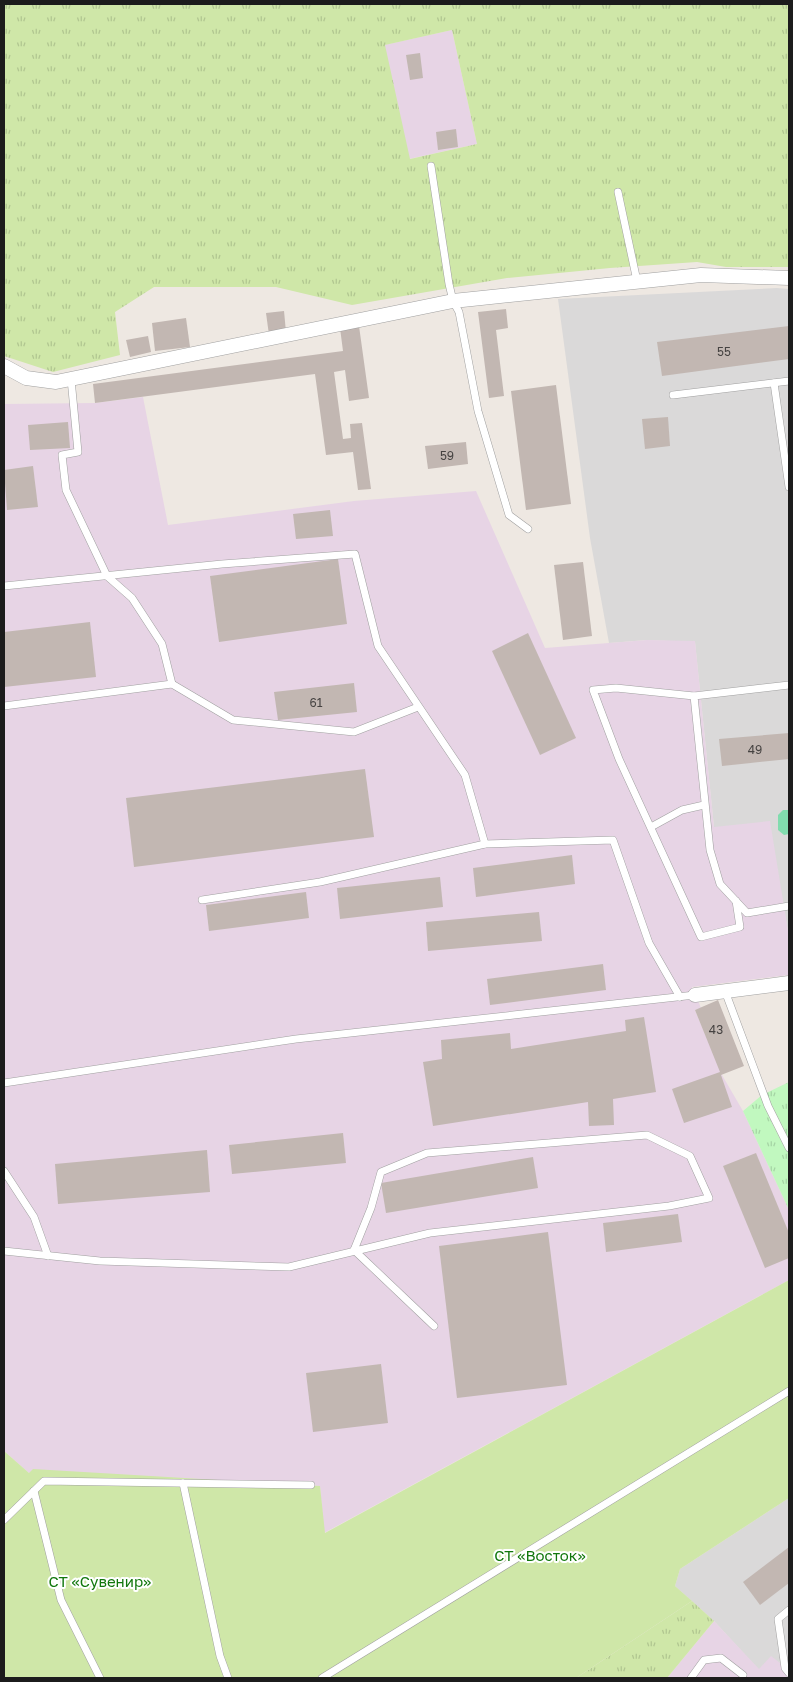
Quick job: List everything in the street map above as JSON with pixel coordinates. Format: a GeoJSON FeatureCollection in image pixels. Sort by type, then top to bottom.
{"type":"FeatureCollection","features":[{"type":"Feature","properties":{"kind":"street"},"geometry":{"type":"LineString","coordinates":[[4,366],[26,378],[56,382],[453,301],[701,275],[789,278]]}},
{"type":"Feature","properties":{"kind":"street"},"geometry":{"type":"LineString","coordinates":[[696,996],[789,982]]}},
{"type":"Feature","properties":{"kind":"lane"},"geometry":{"type":"LineString","coordinates":[[430,166],[453,301],[459,312],[478,412],[509,515],[528,529]]}},
{"type":"Feature","properties":{"kind":"lane"},"geometry":{"type":"LineString","coordinates":[[618,192],[637,281]]}},
{"type":"Feature","properties":{"kind":"lane"},"geometry":{"type":"LineString","coordinates":[[71,379],[78,452],[62,455],[66,490],[107,576],[132,598],[162,644],[172,684]]}},
{"type":"Feature","properties":{"kind":"lane"},"geometry":{"type":"LineString","coordinates":[[673,395],[789,381]]}},
{"type":"Feature","properties":{"kind":"lane"},"geometry":{"type":"LineString","coordinates":[[774,383],[789,487]]}},
{"type":"Feature","properties":{"kind":"lane"},"geometry":{"type":"LineString","coordinates":[[4,586],[355,554],[378,646],[465,775],[485,844]]}},
{"type":"Feature","properties":{"kind":"lane"},"geometry":{"type":"LineString","coordinates":[[4,706],[172,684],[233,720],[354,732],[418,707]]}},
{"type":"Feature","properties":{"kind":"lane"},"geometry":{"type":"LineString","coordinates":[[736,902],[740,927],[701,937],[620,759],[593,690],[616,688],[694,696],[789,685]]}},
{"type":"Feature","properties":{"kind":"lane"},"geometry":{"type":"LineString","coordinates":[[694,696],[710,850],[720,884],[747,912],[789,906]]}},
{"type":"Feature","properties":{"kind":"lane"},"geometry":{"type":"LineString","coordinates":[[651,827],[682,810],[704,805]]}},
{"type":"Feature","properties":{"kind":"lane"},"geometry":{"type":"LineString","coordinates":[[202,900],[320,882],[485,844],[613,840],[649,943],[680,997]]}},
{"type":"Feature","properties":{"kind":"lane"},"geometry":{"type":"LineString","coordinates":[[725,991],[768,1106],[789,1148]]}},
{"type":"Feature","properties":{"kind":"lane"},"geometry":{"type":"LineString","coordinates":[[4,1083],[296,1039],[696,996]]}},
{"type":"Feature","properties":{"kind":"lane"},"geometry":{"type":"LineString","coordinates":[[4,1251],[100,1261],[289,1267],[430,1233],[669,1206],[709,1198],[690,1156],[647,1135],[427,1153],[381,1172],[371,1208],[354,1250]]}},
{"type":"Feature","properties":{"kind":"lane"},"geometry":{"type":"LineString","coordinates":[[4,1171],[34,1217],[48,1256]]}},
{"type":"Feature","properties":{"kind":"lane"},"geometry":{"type":"LineString","coordinates":[[354,1250],[434,1326]]}},
{"type":"Feature","properties":{"kind":"lane"},"geometry":{"type":"LineString","coordinates":[[322,1678],[789,1391]]}},
{"type":"Feature","properties":{"kind":"lane"},"geometry":{"type":"LineString","coordinates":[[4,1520],[44,1481],[311,1485]]}},
{"type":"Feature","properties":{"kind":"lane"},"geometry":{"type":"LineString","coordinates":[[183,1483],[220,1656],[228,1678]]}},
{"type":"Feature","properties":{"kind":"lane"},"geometry":{"type":"LineString","coordinates":[[34,1491],[61,1600],[100,1678]]}},
{"type":"Feature","properties":{"kind":"lane"},"geometry":{"type":"LineString","coordinates":[[789,1610],[778,1619],[785,1668],[789,1673]]}},
{"type":"Feature","properties":{"kind":"lane"},"geometry":{"type":"LineString","coordinates":[[691,1678],[704,1660],[721,1658],[744,1675]]}},
{"type":"Feature","properties":{"kind":"shaded area"},"geometry":{"type":"Polygon","coordinates":[[[452,30],[477,144],[409,159],[384,45],[452,30]]]}},
{"type":"Feature","properties":{"kind":"shaded area"},"geometry":{"type":"Polygon","coordinates":[[[777,288],[789,289],[789,937],[782,898],[714,827],[695,642],[647,640],[609,643],[590,538],[558,299],[777,288]]]}},
{"type":"Feature","properties":{"kind":"shaded area"},"geometry":{"type":"Polygon","coordinates":[[[143,397],[168,525],[354,501],[476,491],[545,648],[647,640],[695,641],[714,827],[770,821],[789,937],[789,975],[692,987],[701,1008],[695,1010],[722,1075],[743,1111],[789,1210],[789,1280],[324,1533],[320,1486],[29,1473],[4,1451],[4,404],[95,403],[143,397]]]}},
{"type":"Feature","properties":{"kind":"shaded area"},"geometry":{"type":"Polygon","coordinates":[[[789,1498],[789,1670],[759,1670],[714,1621],[675,1586],[680,1569],[789,1498]]]}},
{"type":"Feature","properties":{"kind":"shaded area"},"geometry":{"type":"Polygon","coordinates":[[[714,1621],[759,1669],[771,1656],[789,1670],[789,1678],[667,1678],[714,1621]]]}},
{"type":"Feature","properties":{"kind":"green space"},"geometry":{"type":"Polygon","coordinates":[[[4,4],[789,4],[789,267],[726,267],[697,262],[610,268],[507,278],[352,305],[276,287],[154,287],[115,312],[120,355],[53,372],[4,356],[4,4]],[[452,30],[385,45],[410,159],[477,144],[452,30]]]}},
{"type":"Feature","properties":{"kind":"green space"},"geometry":{"type":"Polygon","coordinates":[[[783,810],[789,810],[789,834],[784,835],[778,830],[778,815],[783,810]]]}},
{"type":"Feature","properties":{"kind":"green space"},"geometry":{"type":"Polygon","coordinates":[[[789,1082],[789,1210],[743,1111],[762,1095],[789,1082]]]}},
{"type":"Feature","properties":{"kind":"green space","name":"СТ «Восток»"},"geometry":{"type":"Polygon","coordinates":[[[789,1280],[789,1498],[680,1569],[675,1586],[692,1601],[576,1678],[4,1678],[4,1451],[29,1473],[33,1469],[320,1486],[325,1533],[789,1280]]]}},
{"type":"Feature","properties":{"kind":"green space"},"geometry":{"type":"Polygon","coordinates":[[[692,1601],[714,1621],[667,1678],[576,1678],[692,1601]]]}},
{"type":"Feature","properties":{"kind":"building"},"geometry":{"type":"Polygon","coordinates":[[[420,53],[423,78],[410,80],[406,55],[420,53]]]}},
{"type":"Feature","properties":{"kind":"building"},"geometry":{"type":"Polygon","coordinates":[[[456,129],[458,147],[438,150],[436,132],[456,129]]]}},
{"type":"Feature","properties":{"kind":"building"},"geometry":{"type":"Polygon","coordinates":[[[506,309],[508,328],[496,330],[504,396],[489,398],[478,312],[506,309]]]}},
{"type":"Feature","properties":{"kind":"building"},"geometry":{"type":"Polygon","coordinates":[[[284,311],[286,332],[269,335],[266,313],[284,311]]]}},
{"type":"Feature","properties":{"kind":"building"},"geometry":{"type":"Polygon","coordinates":[[[186,318],[190,347],[155,351],[152,323],[186,318]]]}},
{"type":"Feature","properties":{"kind":"building"},"geometry":{"type":"Polygon","coordinates":[[[359,326],[369,398],[349,401],[345,370],[334,372],[343,439],[351,438],[350,424],[362,423],[371,489],[358,490],[353,452],[326,455],[315,374],[95,403],[93,384],[343,351],[340,328],[359,326]]]}},
{"type":"Feature","properties":{"kind":"building"},"geometry":{"type":"Polygon","coordinates":[[[789,326],[789,359],[662,376],[657,342],[789,326]]]}},
{"type":"Feature","properties":{"kind":"building"},"geometry":{"type":"Polygon","coordinates":[[[148,336],[151,352],[130,357],[126,340],[148,336]]]}},
{"type":"Feature","properties":{"kind":"building"},"geometry":{"type":"Polygon","coordinates":[[[556,385],[571,504],[526,510],[511,391],[556,385]]]}},
{"type":"Feature","properties":{"kind":"building"},"geometry":{"type":"Polygon","coordinates":[[[668,417],[670,446],[645,449],[642,419],[668,417]]]}},
{"type":"Feature","properties":{"kind":"building"},"geometry":{"type":"Polygon","coordinates":[[[68,422],[70,448],[30,450],[28,425],[68,422]]]}},
{"type":"Feature","properties":{"kind":"building"},"geometry":{"type":"Polygon","coordinates":[[[466,442],[468,464],[428,469],[425,446],[466,442]]]}},
{"type":"Feature","properties":{"kind":"building"},"geometry":{"type":"Polygon","coordinates":[[[33,466],[38,507],[7,510],[4,470],[33,466]]]}},
{"type":"Feature","properties":{"kind":"building"},"geometry":{"type":"Polygon","coordinates":[[[330,510],[333,536],[296,539],[293,514],[330,510]]]}},
{"type":"Feature","properties":{"kind":"building"},"geometry":{"type":"Polygon","coordinates":[[[338,559],[347,624],[219,642],[210,576],[338,559]]]}},
{"type":"Feature","properties":{"kind":"building"},"geometry":{"type":"Polygon","coordinates":[[[583,562],[592,636],[563,640],[554,565],[583,562]]]}},
{"type":"Feature","properties":{"kind":"building"},"geometry":{"type":"Polygon","coordinates":[[[90,622],[96,677],[4,687],[4,632],[90,622]]]}},
{"type":"Feature","properties":{"kind":"building"},"geometry":{"type":"Polygon","coordinates":[[[528,633],[576,738],[540,755],[492,651],[528,633]]]}},
{"type":"Feature","properties":{"kind":"building"},"geometry":{"type":"Polygon","coordinates":[[[354,683],[357,712],[278,720],[274,692],[354,683]]]}},
{"type":"Feature","properties":{"kind":"building"},"geometry":{"type":"Polygon","coordinates":[[[789,733],[789,759],[722,766],[719,739],[789,733]]]}},
{"type":"Feature","properties":{"kind":"building"},"geometry":{"type":"Polygon","coordinates":[[[365,769],[374,837],[134,867],[126,798],[365,769]]]}},
{"type":"Feature","properties":{"kind":"building"},"geometry":{"type":"Polygon","coordinates":[[[572,855],[575,884],[476,897],[473,868],[572,855]]]}},
{"type":"Feature","properties":{"kind":"building"},"geometry":{"type":"Polygon","coordinates":[[[440,877],[443,907],[340,919],[337,888],[440,877]]]}},
{"type":"Feature","properties":{"kind":"building"},"geometry":{"type":"Polygon","coordinates":[[[306,892],[309,918],[209,931],[206,905],[306,892]]]}},
{"type":"Feature","properties":{"kind":"building"},"geometry":{"type":"Polygon","coordinates":[[[539,912],[542,941],[428,951],[426,922],[539,912]]]}},
{"type":"Feature","properties":{"kind":"building"},"geometry":{"type":"Polygon","coordinates":[[[603,964],[606,990],[490,1005],[487,979],[603,964]]]}},
{"type":"Feature","properties":{"kind":"building"},"geometry":{"type":"Polygon","coordinates":[[[718,1000],[744,1066],[721,1075],[732,1107],[684,1123],[672,1089],[720,1072],[695,1010],[718,1000]]]}},
{"type":"Feature","properties":{"kind":"building"},"geometry":{"type":"Polygon","coordinates":[[[644,1017],[656,1092],[613,1099],[614,1125],[589,1126],[588,1102],[433,1126],[423,1062],[442,1059],[441,1040],[510,1033],[511,1049],[626,1031],[625,1020],[644,1017]]]}},
{"type":"Feature","properties":{"kind":"building"},"geometry":{"type":"Polygon","coordinates":[[[343,1133],[346,1163],[232,1174],[229,1145],[343,1133]]]}},
{"type":"Feature","properties":{"kind":"building"},"geometry":{"type":"Polygon","coordinates":[[[207,1150],[210,1192],[58,1204],[55,1164],[207,1150]]]}},
{"type":"Feature","properties":{"kind":"building"},"geometry":{"type":"Polygon","coordinates":[[[756,1153],[789,1233],[789,1258],[765,1268],[723,1166],[756,1153]]]}},
{"type":"Feature","properties":{"kind":"building"},"geometry":{"type":"Polygon","coordinates":[[[533,1157],[538,1188],[386,1213],[381,1183],[533,1157]]]}},
{"type":"Feature","properties":{"kind":"building"},"geometry":{"type":"Polygon","coordinates":[[[678,1214],[682,1242],[606,1252],[603,1223],[678,1214]]]}},
{"type":"Feature","properties":{"kind":"building"},"geometry":{"type":"Polygon","coordinates":[[[548,1232],[567,1385],[457,1398],[439,1246],[548,1232]]]}},
{"type":"Feature","properties":{"kind":"building"},"geometry":{"type":"Polygon","coordinates":[[[381,1364],[388,1423],[313,1432],[306,1373],[381,1364]]]}},
{"type":"Feature","properties":{"kind":"building"},"geometry":{"type":"Polygon","coordinates":[[[789,1547],[789,1583],[760,1605],[743,1582],[789,1547]]]}},
{"type":"Feature","properties":{"kind":"park label","name":"СТ «Сувенир»"},"geometry":{"type":"Point","coordinates":[100,1581]}}]}
